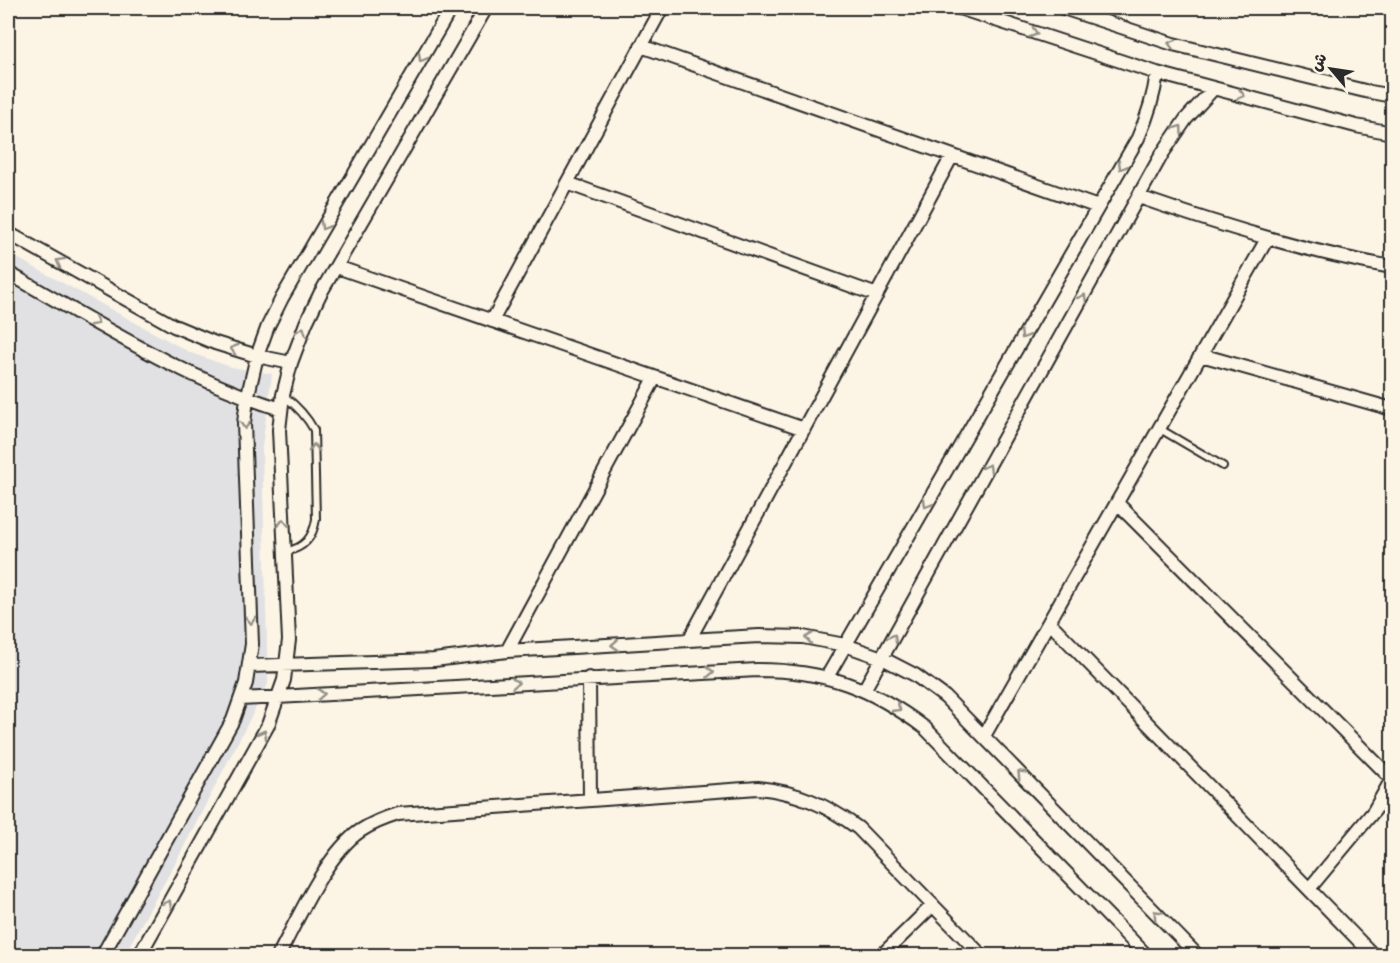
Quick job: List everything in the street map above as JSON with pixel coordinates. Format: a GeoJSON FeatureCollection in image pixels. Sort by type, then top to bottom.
{"type":"FeatureCollection","features":[{"type":"Feature","properties":{"kind":"street"},"geometry":{"type":"LineString","coordinates":[[102,956],[233,720],[250,666],[252,644],[244,423],[257,356],[268,326],[282,298],[451,8]]}},
{"type":"Feature","properties":{"kind":"street"},"geometry":{"type":"LineString","coordinates":[[139,956],[268,725],[280,697],[288,664],[289,640],[279,430],[283,395],[291,363],[320,294],[486,8]]}},
{"type":"Feature","properties":{"kind":"street"},"geometry":{"type":"LineString","coordinates":[[492,321],[662,8]]}},
{"type":"Feature","properties":{"kind":"street"},"geometry":{"type":"LineString","coordinates":[[958,8],[1157,73],[1356,126],[1392,133]]}},
{"type":"Feature","properties":{"kind":"street"},"geometry":{"type":"LineString","coordinates":[[1063,8],[1173,44],[1392,96]]}},
{"type":"Feature","properties":{"kind":"street"},"geometry":{"type":"LineString","coordinates":[[641,46],[1098,207]]}},
{"type":"Feature","properties":{"kind":"street"},"geometry":{"type":"LineString","coordinates":[[827,677],[1138,138],[1148,117],[1157,73]]}},
{"type":"Feature","properties":{"kind":"street"},"geometry":{"type":"LineString","coordinates":[[864,690],[1174,136],[1214,88]]}},
{"type":"Feature","properties":{"kind":"street"},"geometry":{"type":"LineString","coordinates":[[688,640],[952,156]]}},
{"type":"Feature","properties":{"kind":"street"},"geometry":{"type":"LineString","coordinates":[[567,183],[877,295]]}},
{"type":"Feature","properties":{"kind":"street"},"geometry":{"type":"LineString","coordinates":[[1139,197],[1267,239],[1392,267]]}},
{"type":"Feature","properties":{"kind":"street"},"geometry":{"type":"LineString","coordinates":[[8,233],[174,326],[215,343],[257,356],[291,363]]}},
{"type":"Feature","properties":{"kind":"street"},"geometry":{"type":"LineString","coordinates":[[984,736],[1267,239]]}},
{"type":"Feature","properties":{"kind":"street"},"geometry":{"type":"LineString","coordinates":[[337,267],[804,429]]}},
{"type":"Feature","properties":{"kind":"street"},"geometry":{"type":"LineString","coordinates":[[8,273],[203,381],[247,399],[281,409]]}},
{"type":"Feature","properties":{"kind":"street"},"geometry":{"type":"LineString","coordinates":[[1201,355],[1392,409]]}},
{"type":"Feature","properties":{"kind":"street"},"geometry":{"type":"LineString","coordinates":[[507,651],[655,378]]}},
{"type":"Feature","properties":{"kind":"street"},"geometry":{"type":"LineString","coordinates":[[1117,503],[1392,779],[1374,811],[1309,889]]}},
{"type":"Feature","properties":{"kind":"street"},"geometry":{"type":"LineString","coordinates":[[1049,621],[1374,956]]}},
{"type":"Feature","properties":{"kind":"street"},"geometry":{"type":"LineString","coordinates":[[250,666],[434,660],[507,651],[759,636],[803,637],[845,645],[882,658],[915,675],[945,698],[1198,956]]}},
{"type":"Feature","properties":{"kind":"street"},"geometry":{"type":"LineString","coordinates":[[241,699],[756,670],[785,670],[827,677],[864,690],[903,711],[925,728],[1139,953]]}},
{"type":"Feature","properties":{"kind":"street"},"geometry":{"type":"LineString","coordinates":[[589,678],[590,800]]}},
{"type":"Feature","properties":{"kind":"street"},"geometry":{"type":"LineString","coordinates":[[282,954],[332,859],[344,844],[358,832],[378,821],[398,814],[758,788],[801,796],[829,808],[858,828],[982,956]]}},
{"type":"Feature","properties":{"kind":"street"},"geometry":{"type":"LineString","coordinates":[[882,956],[933,904]]}},
{"type":"Feature","properties":{"kind":"lane"},"geometry":{"type":"LineString","coordinates":[[283,395],[307,417],[314,430],[316,519],[314,531],[307,542],[297,549],[285,552]]}},
{"type":"Feature","properties":{"kind":"lane"},"geometry":{"type":"LineString","coordinates":[[1159,429],[1223,466]]}},
{"type":"Feature","properties":{"kind":"shaded area"},"geometry":{"type":"Polygon","coordinates":[[[8,253],[191,353],[231,367],[272,374],[262,447],[268,684],[177,860],[124,955],[8,955],[8,253]]]}}]}
